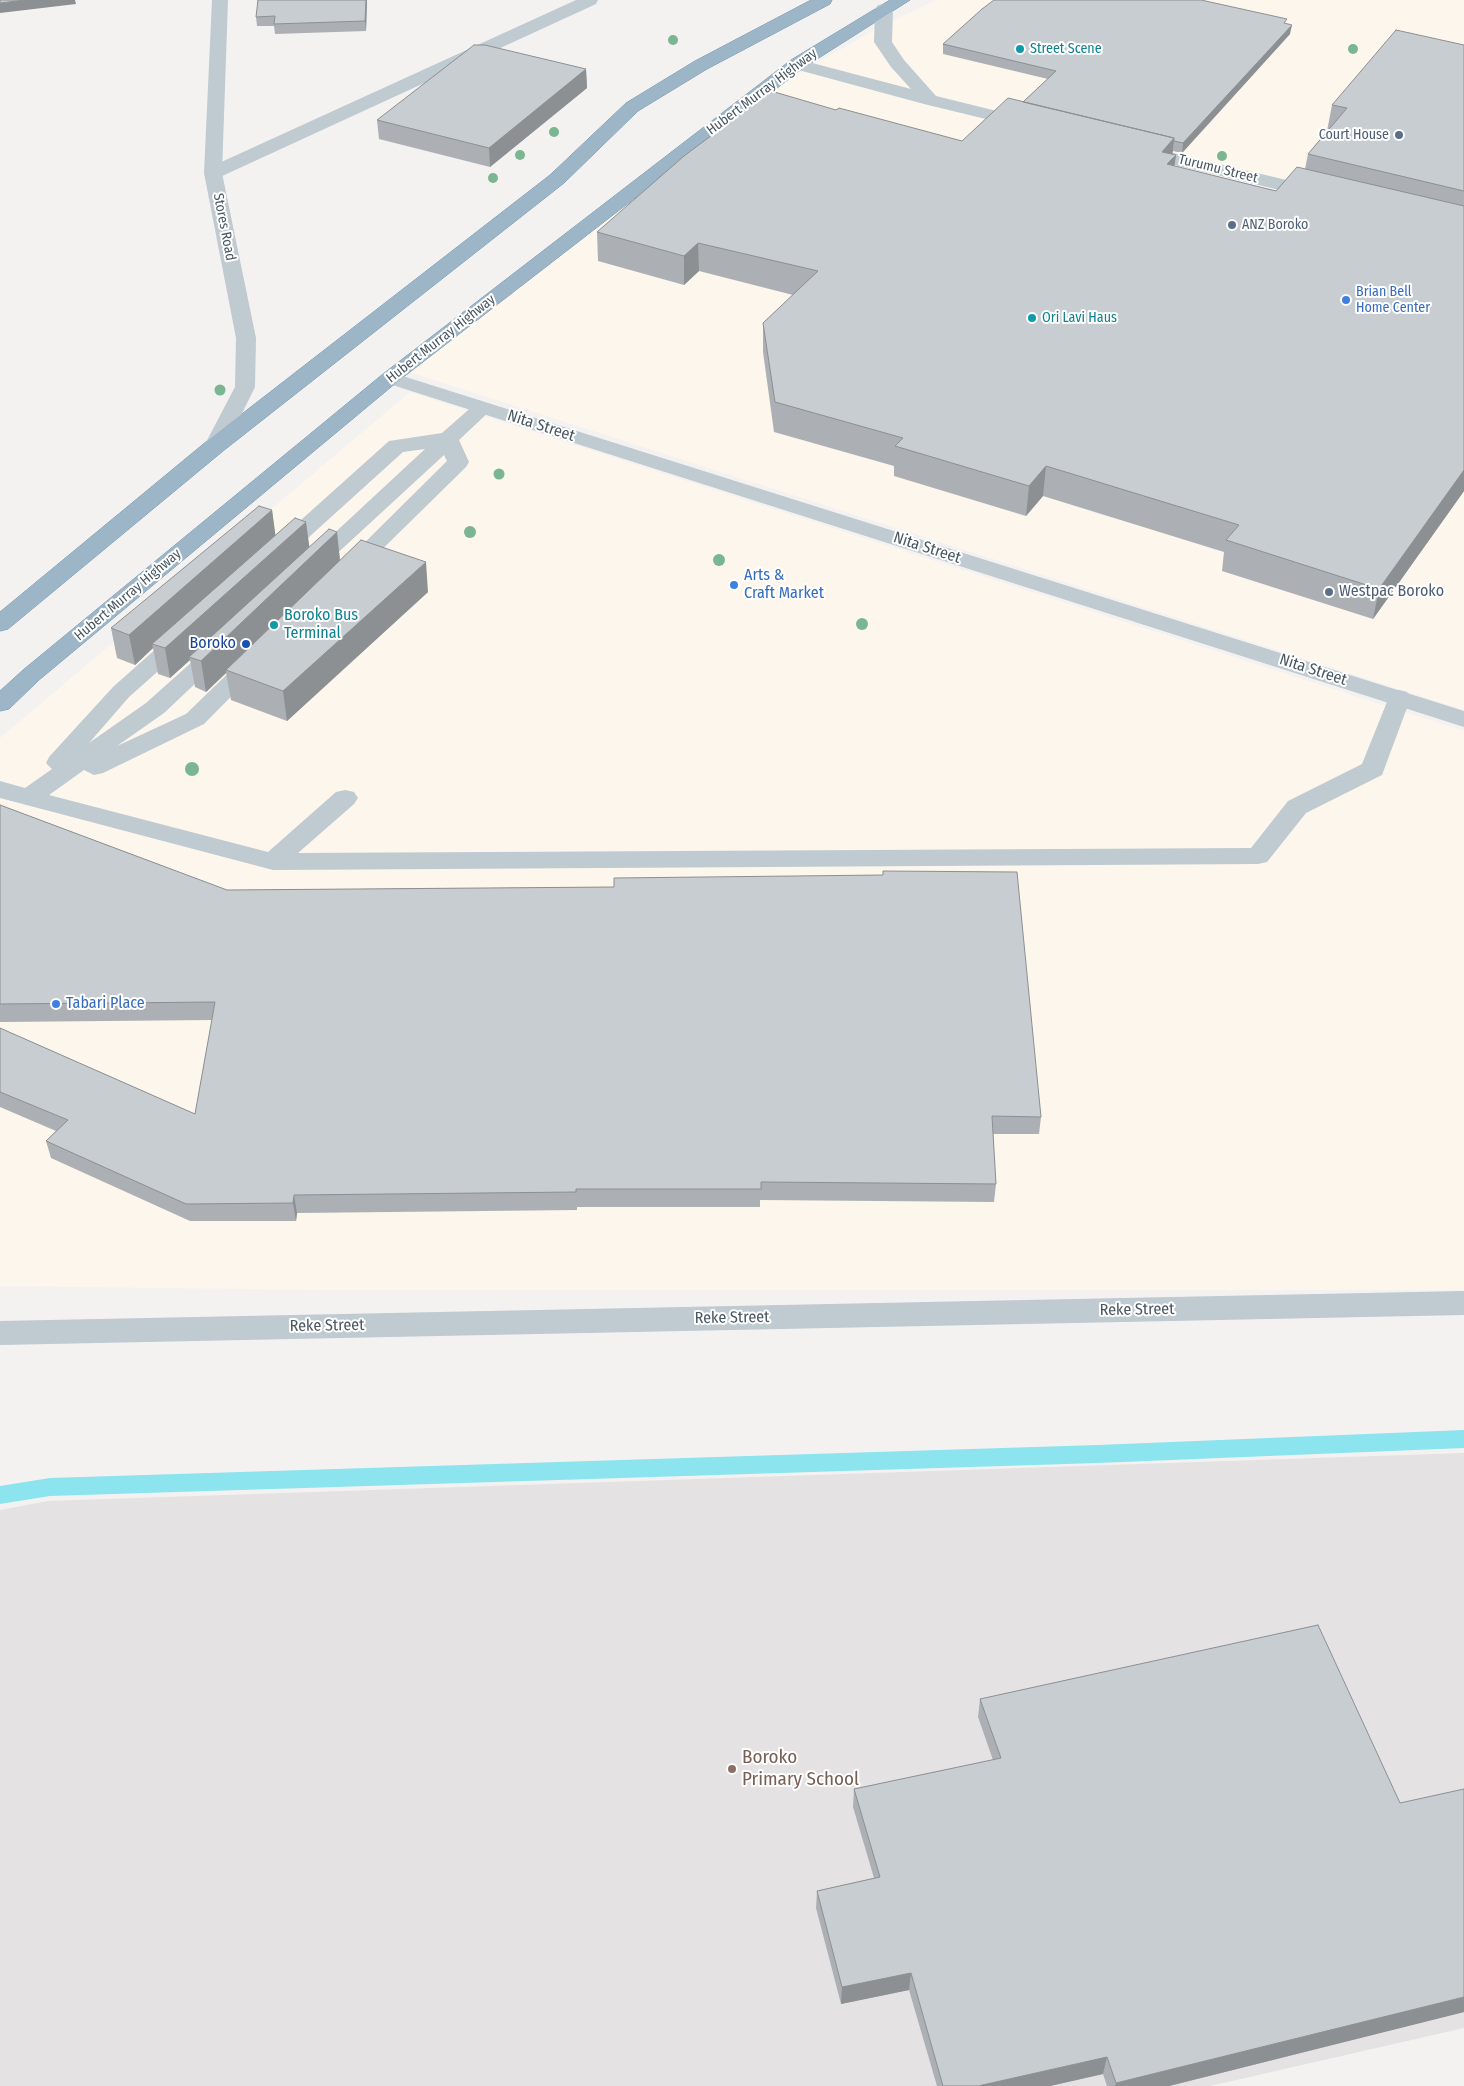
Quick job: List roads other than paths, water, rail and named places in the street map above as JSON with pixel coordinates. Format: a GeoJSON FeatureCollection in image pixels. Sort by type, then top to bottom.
{"type":"FeatureCollection","features":[{"type":"Feature","properties":{"kind":"highway"},"geometry":{"type":"LineString","coordinates":[[0,624],[215,446],[556,179],[632,107],[701,65],[824,0]]}},
{"type":"Feature","properties":{"kind":"highway","name":"Hubert Murray Highway"},"geometry":{"type":"LineString","coordinates":[[0,704],[31,675],[390,378],[797,64],[884,9],[902,0]]}},
{"type":"Feature","properties":{"kind":"street","name":"Stores Road"},"geometry":{"type":"LineString","coordinates":[[215,446],[245,387],[246,338],[213,173],[220,0]]}},
{"type":"Feature","properties":{"kind":"street"},"geometry":{"type":"LineString","coordinates":[[213,173],[590,0]]}},
{"type":"Feature","properties":{"kind":"street"},"geometry":{"type":"LineString","coordinates":[[884,9],[882,42],[897,63],[930,100]]}},
{"type":"Feature","properties":{"kind":"street"},"geometry":{"type":"LineString","coordinates":[[797,64],[930,100],[1046,128]]}},
{"type":"Feature","properties":{"kind":"street","name":"Turumu Street"},"geometry":{"type":"LineString","coordinates":[[1124,147],[1338,198]]}},
{"type":"Feature","properties":{"kind":"street","name":"Nita Street"},"geometry":{"type":"LineString","coordinates":[[390,378],[1464,718]]}},
{"type":"Feature","properties":{"kind":"street"},"geometry":{"type":"LineString","coordinates":[[294,580],[482,408]]}},
{"type":"Feature","properties":{"kind":"street"},"geometry":{"type":"LineString","coordinates":[[263,566],[396,446],[448,440]]}},
{"type":"Feature","properties":{"kind":"street"},"geometry":{"type":"LineString","coordinates":[[330,587],[458,462],[448,440]]}},
{"type":"Feature","properties":{"kind":"street"},"geometry":{"type":"LineString","coordinates":[[28,798],[121,692],[203,619]]}},
{"type":"Feature","properties":{"kind":"street"},"geometry":{"type":"LineString","coordinates":[[28,798],[155,708],[236,634]]}},
{"type":"Feature","properties":{"kind":"street"},"geometry":{"type":"LineString","coordinates":[[28,798],[195,719],[273,643]]}},
{"type":"Feature","properties":{"kind":"street"},"geometry":{"type":"LineString","coordinates":[[0,789],[273,862],[1258,856],[1297,807],[1372,769],[1399,697]]}},
{"type":"Feature","properties":{"kind":"street"},"geometry":{"type":"LineString","coordinates":[[273,862],[345,798]]}},
{"type":"Feature","properties":{"kind":"street","name":"Reke Street"},"geometry":{"type":"LineString","coordinates":[[0,1333],[1464,1303]]}},
{"type":"Feature","properties":{"kind":"waterway"},"geometry":{"type":"LineString","coordinates":[[0,1495],[50,1487],[1098,1454],[1464,1439]]}},
{"type":"Feature","properties":{"kind":"place","name":"Street Scene"},"geometry":{"type":"Point","coordinates":[1020,49]}},
{"type":"Feature","properties":{"kind":"place","name":"Court House"},"geometry":{"type":"Point","coordinates":[1399,135]}},
{"type":"Feature","properties":{"kind":"place","name":"ANZ Boroko"},"geometry":{"type":"Point","coordinates":[1232,225]}},
{"type":"Feature","properties":{"kind":"place","name":"Brian Bell Home Center"},"geometry":{"type":"Point","coordinates":[1346,300]}},
{"type":"Feature","properties":{"kind":"place","name":"Ori Lavi Haus"},"geometry":{"type":"Point","coordinates":[1032,318]}},
{"type":"Feature","properties":{"kind":"place","name":"Arts & Craft Market"},"geometry":{"type":"Point","coordinates":[734,585]}},
{"type":"Feature","properties":{"kind":"place","name":"Westpac Boroko"},"geometry":{"type":"Point","coordinates":[1329,592]}},
{"type":"Feature","properties":{"kind":"place","name":"Boroko Bus Terminal"},"geometry":{"type":"Point","coordinates":[274,625]}},
{"type":"Feature","properties":{"kind":"place","name":"Boroko"},"geometry":{"type":"Point","coordinates":[246,644]}},
{"type":"Feature","properties":{"kind":"place","name":"Tabari Place"},"geometry":{"type":"Point","coordinates":[56,1004]}},
{"type":"Feature","properties":{"kind":"place","name":"Boroko Primary School"},"geometry":{"type":"Point","coordinates":[732,1769]}}]}
